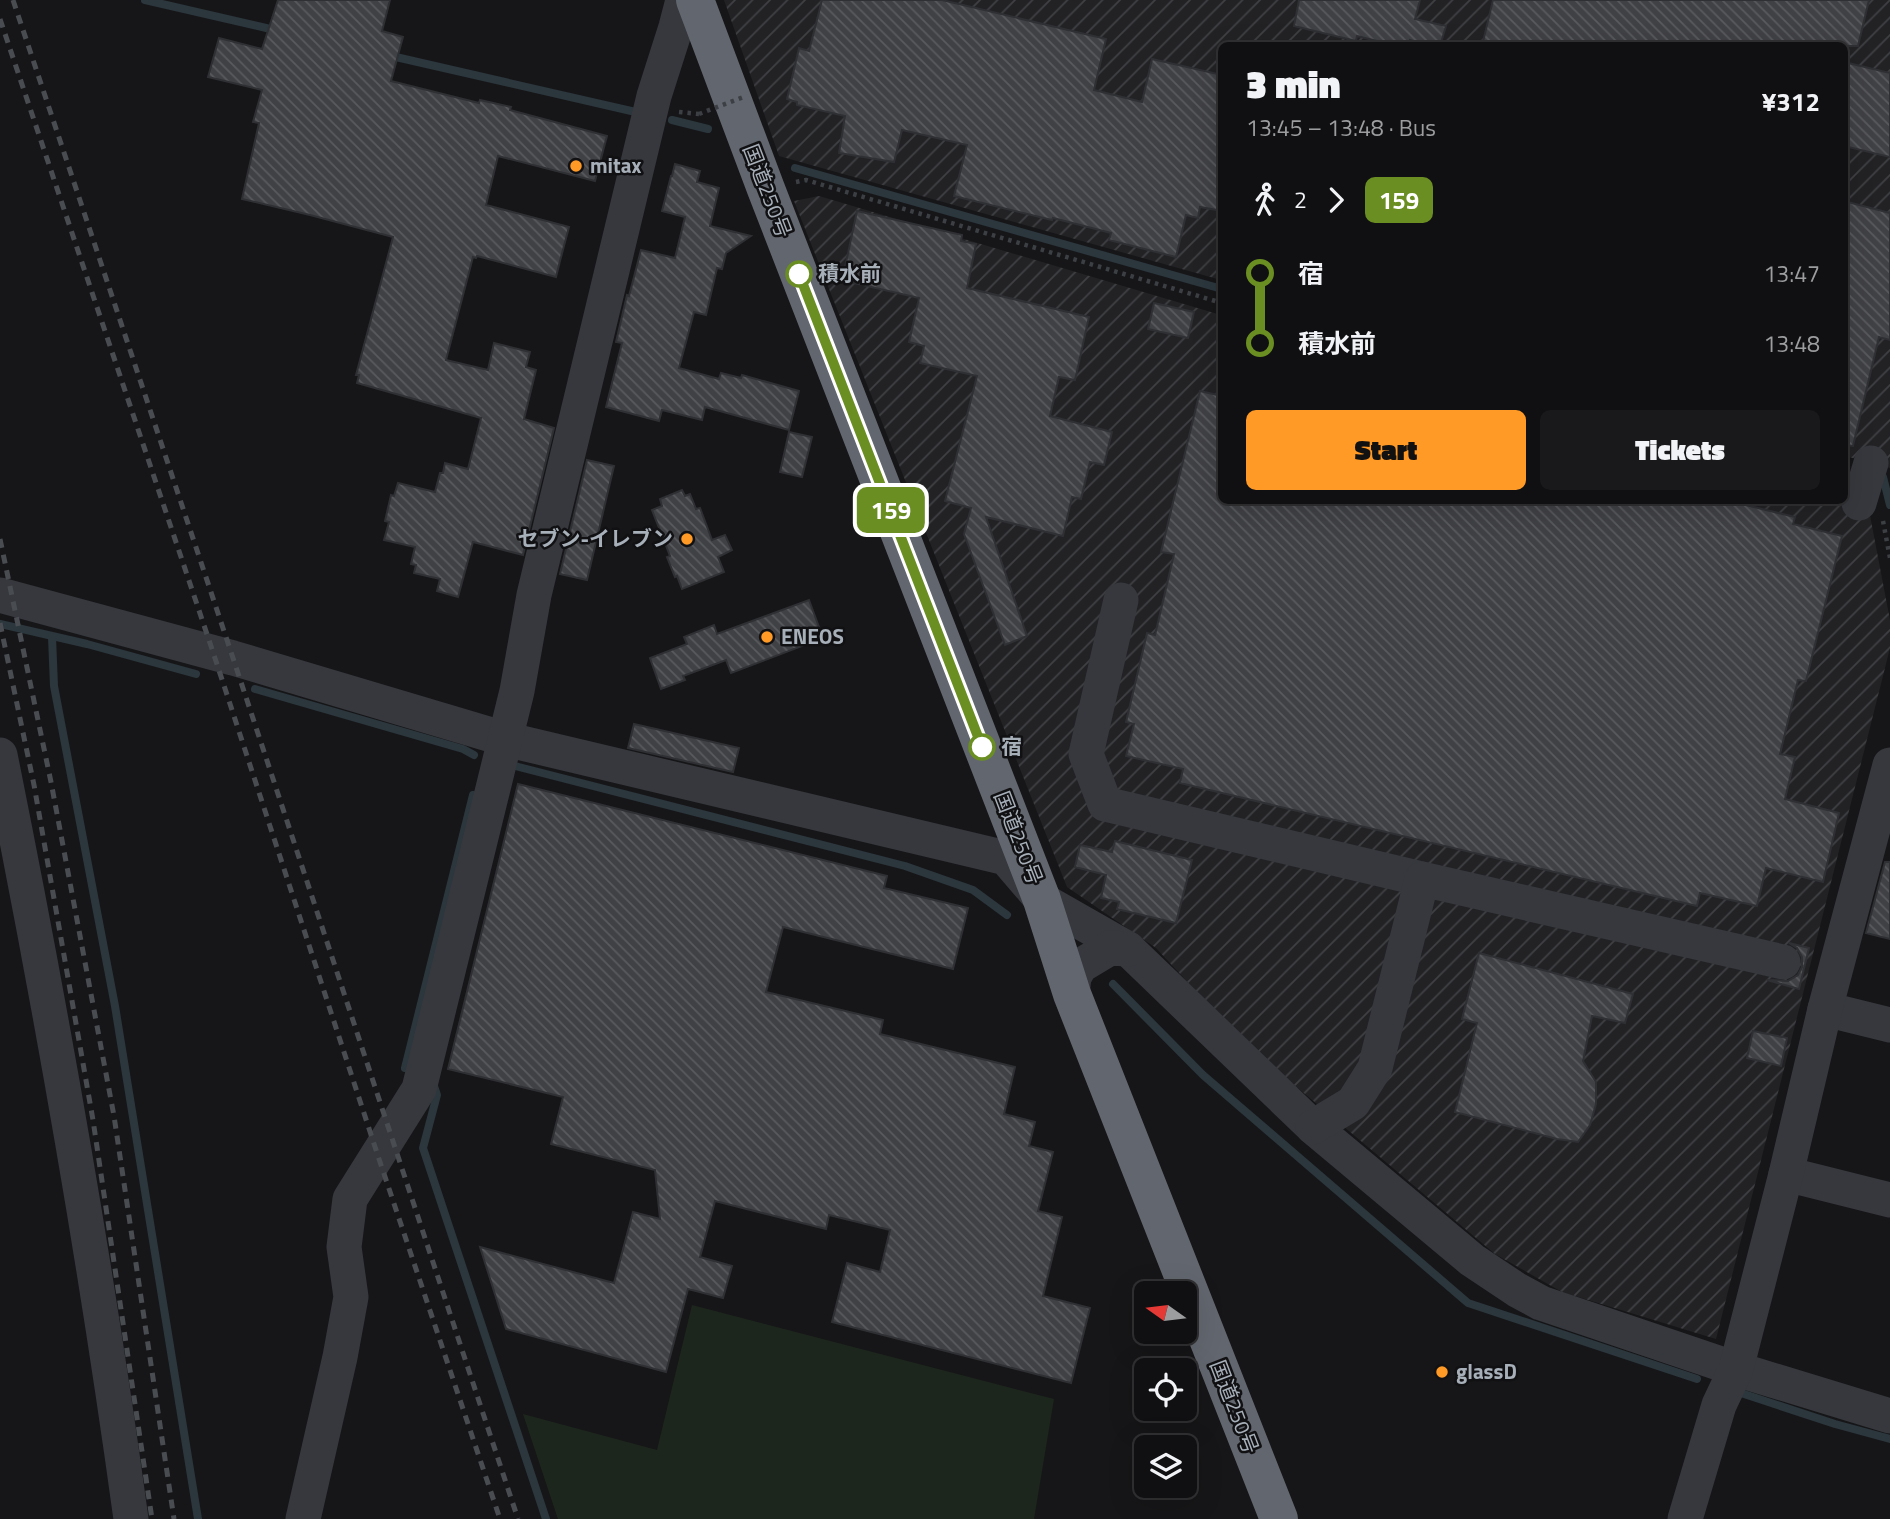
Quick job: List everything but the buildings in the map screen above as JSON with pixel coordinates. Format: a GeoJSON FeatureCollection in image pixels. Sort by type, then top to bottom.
{"type":"FeatureCollection","features":[{"type":"Feature","properties":{"kind":"highway","name":"国道250号"},"geometry":{"type":"LineString","coordinates":[[695,0],[1042,900],[1072,994],[1279,1519]]}},
{"type":"Feature","properties":{"kind":"street"},"geometry":{"type":"LineString","coordinates":[[303,1519],[351,1297],[344,1247],[350,1199],[419,1089],[517,691],[534,596],[654,96],[683,0]]}},
{"type":"Feature","properties":{"kind":"street"},"geometry":{"type":"LineString","coordinates":[[1860,503],[1871,463]]}},
{"type":"Feature","properties":{"kind":"street"},"geometry":{"type":"LineString","coordinates":[[0,595],[233,658],[505,739],[1006,858],[1042,900],[1128,950],[1313,1127],[1472,1260],[1517,1290],[1541,1303],[1890,1416]]}},
{"type":"Feature","properties":{"kind":"street"},"geometry":{"type":"LineString","coordinates":[[1121,600],[1086,754],[1105,804],[1783,962]]}},
{"type":"Feature","properties":{"kind":"street"},"geometry":{"type":"LineString","coordinates":[[0,755],[67,1112],[110,1370],[131,1519]]}},
{"type":"Feature","properties":{"kind":"street"},"geometry":{"type":"LineString","coordinates":[[1685,1519],[1719,1405],[1736,1368],[1825,1009],[1877,866],[1890,765]]}},
{"type":"Feature","properties":{"kind":"street"},"geometry":{"type":"LineString","coordinates":[[1313,1127],[1353,1102],[1376,1068],[1422,879]]}},
{"type":"Feature","properties":{"kind":"street"},"geometry":{"type":"LineString","coordinates":[[1072,994],[1074,977],[1080,966],[1110,948],[1128,950]]}},
{"type":"Feature","properties":{"kind":"street"},"geometry":{"type":"LineString","coordinates":[[1825,1009],[1890,1025]]}},
{"type":"Feature","properties":{"kind":"street"},"geometry":{"type":"LineString","coordinates":[[1786,1174],[1890,1200]]}},
{"type":"Feature","properties":{"kind":"path"},"geometry":{"type":"LineString","coordinates":[[699,114],[746,96]]}},
{"type":"Feature","properties":{"kind":"path"},"geometry":{"type":"LineString","coordinates":[[766,189],[806,180],[1218,302]]}},
{"type":"Feature","properties":{"kind":"shaded area"},"geometry":{"type":"Polygon","coordinates":[[[724,0],[1890,0],[1890,468],[1848,457],[1848,42],[1218,42],[1218,279],[779,156],[724,0]]]}},
{"type":"Feature","properties":{"kind":"shaded area"},"geometry":{"type":"Polygon","coordinates":[[[819,196],[1218,314],[1218,504],[1848,504],[1848,501],[1868,505],[1890,620],[1890,648],[1716,1339],[1562,1292],[1495,1254],[1242,1041],[1156,948],[1067,887],[794,201],[819,196]]]}},
{"type":"Feature","properties":{"kind":"shaded area"},"geometry":{"type":"Polygon","coordinates":[[[692,1305],[1054,1399],[1034,1519],[558,1519],[523,1414],[657,1450],[692,1305]]]}},
{"type":"Feature","properties":{"kind":"waterway"},"geometry":{"type":"LineString","coordinates":[[145,0],[279,31]]}},
{"type":"Feature","properties":{"kind":"waterway"},"geometry":{"type":"LineString","coordinates":[[387,55],[640,113]]}},
{"type":"Feature","properties":{"kind":"waterway"},"geometry":{"type":"LineString","coordinates":[[672,120],[708,129]]}},
{"type":"Feature","properties":{"kind":"waterway"},"geometry":{"type":"LineString","coordinates":[[795,168],[1218,288]]}},
{"type":"Feature","properties":{"kind":"waterway"},"geometry":{"type":"LineString","coordinates":[[1883,477],[1890,505]]}},
{"type":"Feature","properties":{"kind":"waterway"},"geometry":{"type":"LineString","coordinates":[[0,624],[87,644],[196,674]]}},
{"type":"Feature","properties":{"kind":"waterway"},"geometry":{"type":"LineString","coordinates":[[52,637],[54,686],[115,1006],[198,1519]]}},
{"type":"Feature","properties":{"kind":"waterway"},"geometry":{"type":"LineString","coordinates":[[255,689],[463,749],[474,755]]}},
{"type":"Feature","properties":{"kind":"waterway"},"geometry":{"type":"LineString","coordinates":[[515,766],[905,866],[973,890],[1007,915]]}},
{"type":"Feature","properties":{"kind":"waterway"},"geometry":{"type":"LineString","coordinates":[[405,1068],[473,795]]}},
{"type":"Feature","properties":{"kind":"waterway"},"geometry":{"type":"LineString","coordinates":[[1113,984],[1203,1075],[1468,1303],[1697,1379]]}},
{"type":"Feature","properties":{"kind":"waterway"},"geometry":{"type":"LineString","coordinates":[[431,1085],[437,1095],[423,1148],[546,1519]]}},
{"type":"Feature","properties":{"kind":"waterway"},"geometry":{"type":"LineString","coordinates":[[1744,1394],[1890,1439]]}},
{"type":"Feature","properties":{"kind":"railway"},"geometry":{"type":"LineString","coordinates":[[13,0],[518,1519]]}},
{"type":"Feature","properties":{"kind":"railway"},"geometry":{"type":"LineString","coordinates":[[0,19],[500,1519]]}},
{"type":"Feature","properties":{"kind":"railway"},"geometry":{"type":"LineString","coordinates":[[0,539],[51,782],[114,1116],[174,1519]]}},
{"type":"Feature","properties":{"kind":"railway"},"geometry":{"type":"LineString","coordinates":[[0,623],[34,785],[93,1120],[152,1519]]}},
{"type":"Feature","properties":{"kind":"bus line","name":"159"},"geometry":{"type":"LineString","coordinates":[[799,274],[982,747]]}},
{"type":"Feature","properties":{"kind":"place","name":"mitax"},"geometry":{"type":"Point","coordinates":[576,166]}},
{"type":"Feature","properties":{"kind":"place","name":"積水前"},"geometry":{"type":"Point","coordinates":[799,274]}},
{"type":"Feature","properties":{"kind":"place","name":"セブン-イレブン"},"geometry":{"type":"Point","coordinates":[687,539]}},
{"type":"Feature","properties":{"kind":"place","name":"ENEOS"},"geometry":{"type":"Point","coordinates":[767,637]}},
{"type":"Feature","properties":{"kind":"place","name":"宿"},"geometry":{"type":"Point","coordinates":[982,747]}},
{"type":"Feature","properties":{"kind":"place","name":"glassD"},"geometry":{"type":"Point","coordinates":[1442,1372]}}]}
